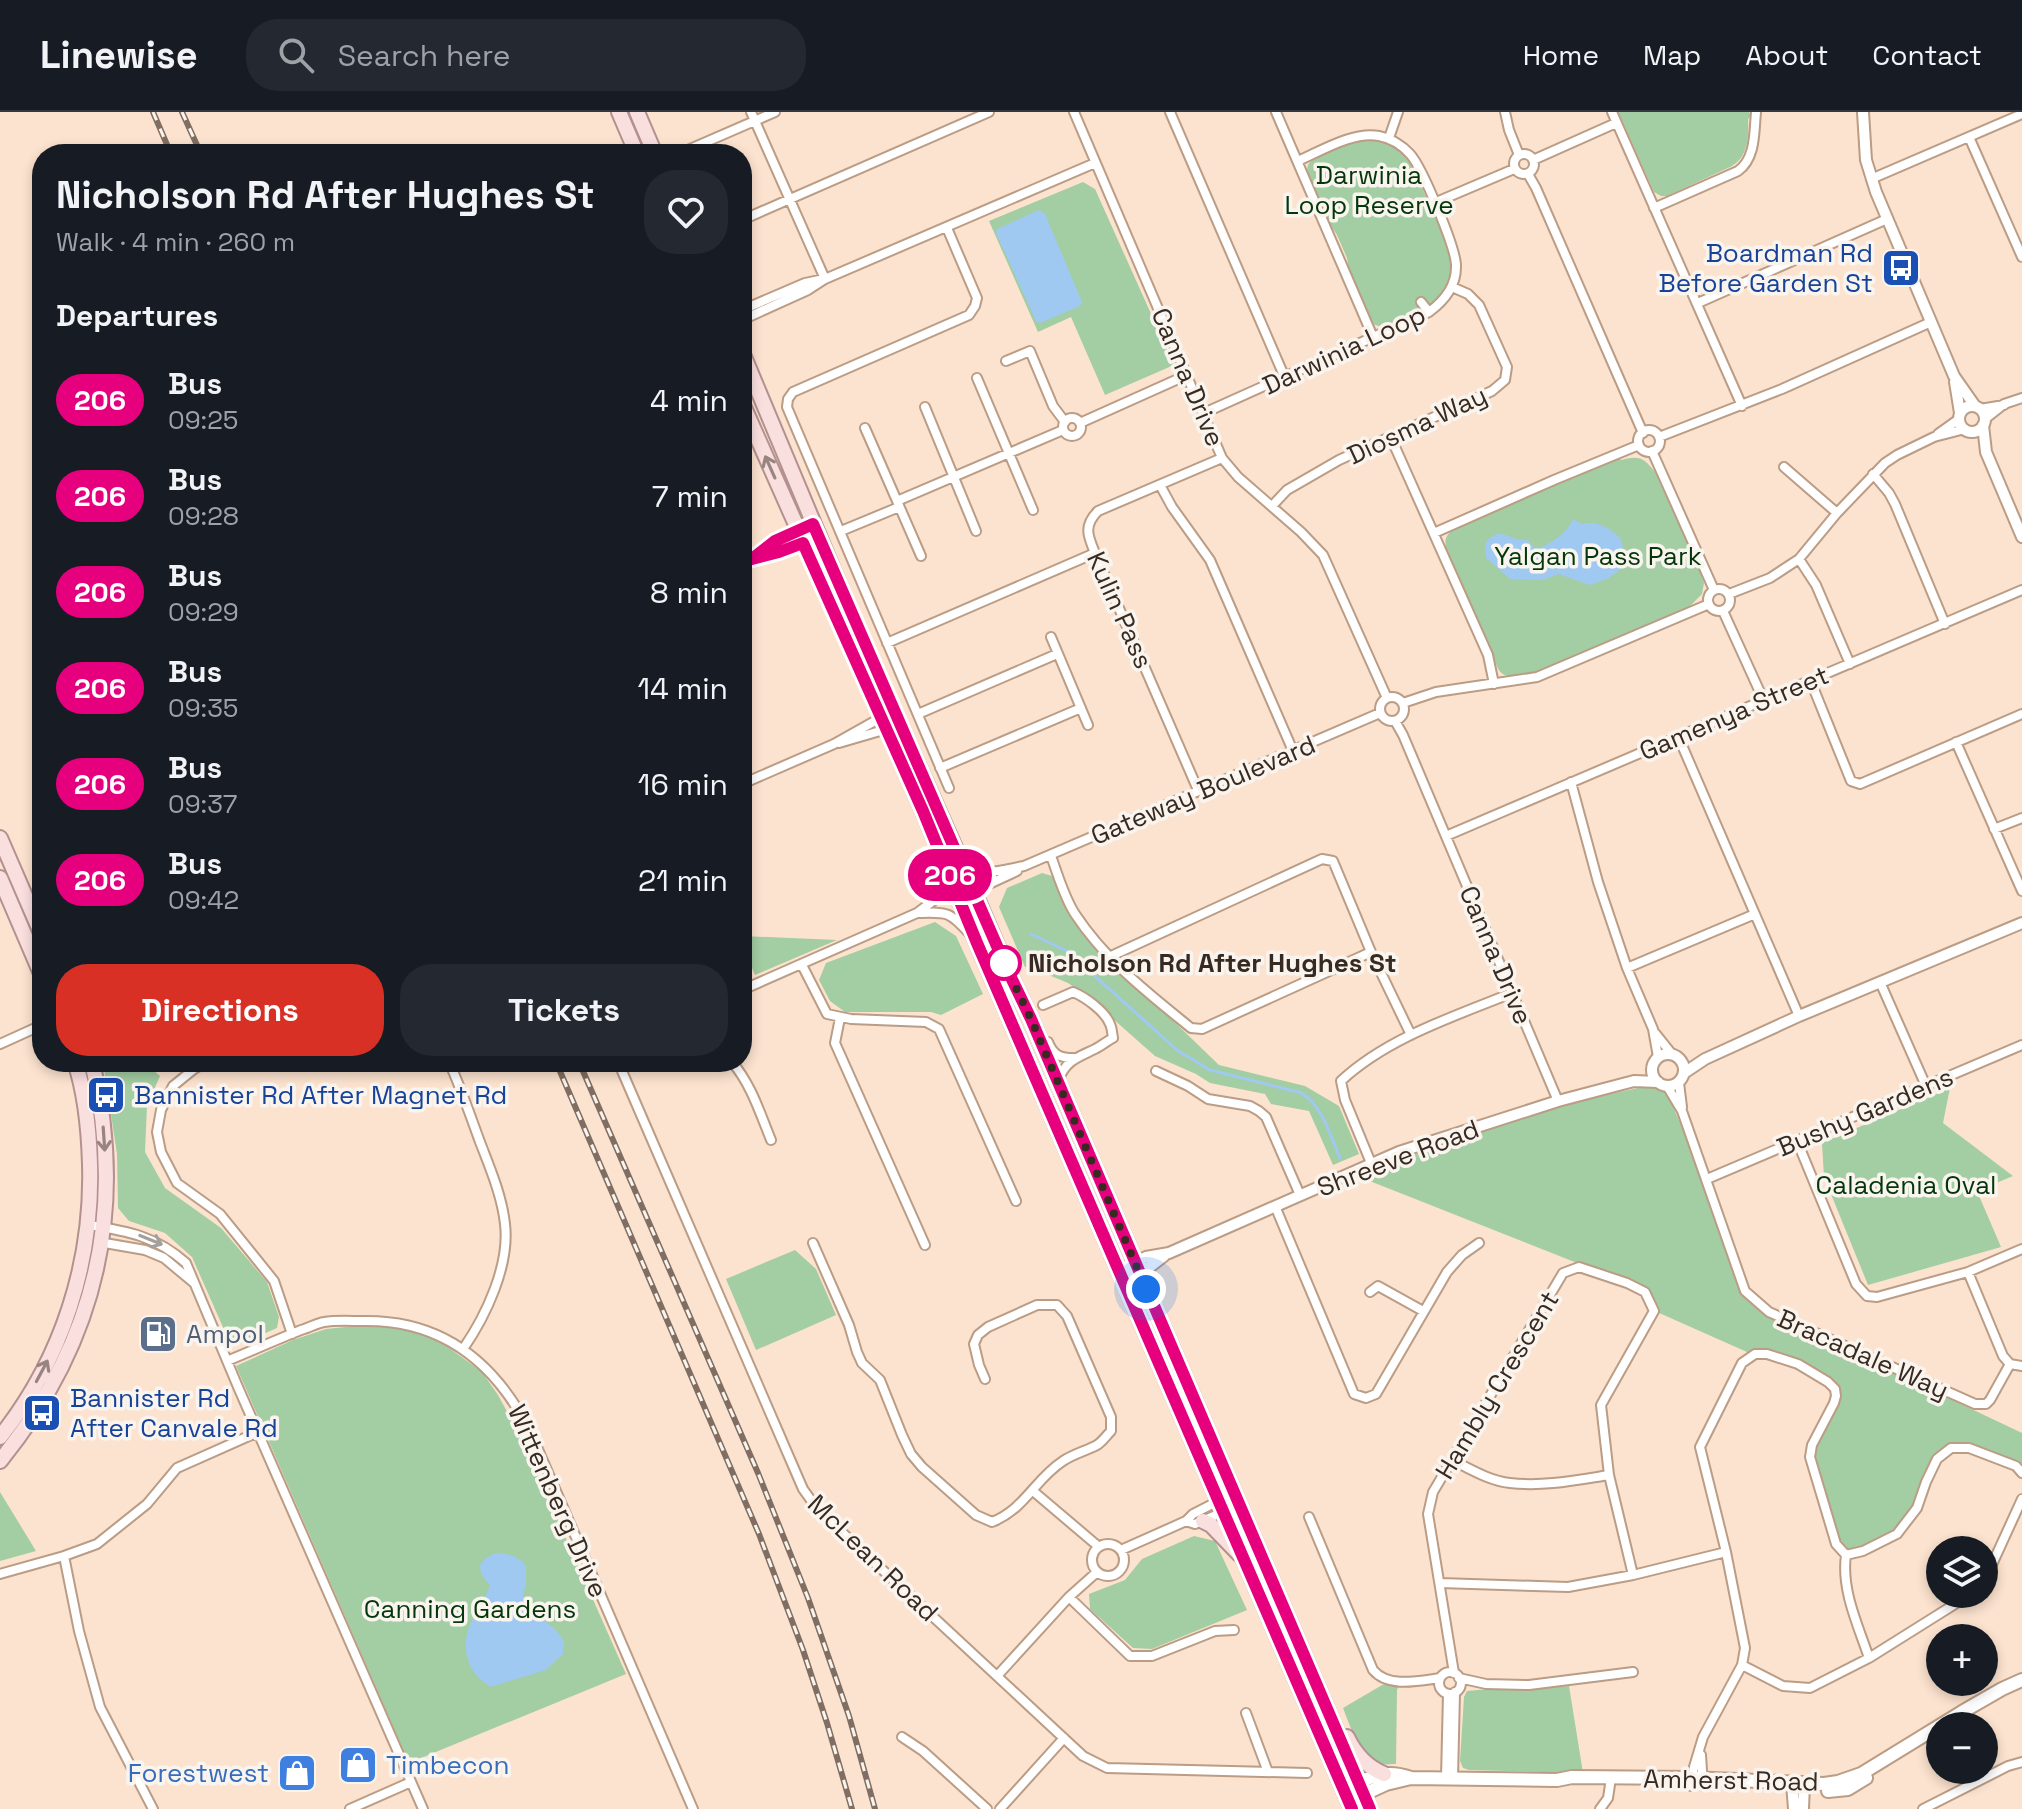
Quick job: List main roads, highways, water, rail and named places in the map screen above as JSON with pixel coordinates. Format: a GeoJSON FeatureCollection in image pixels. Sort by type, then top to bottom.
{"type":"FeatureCollection","features":[{"type":"Feature","properties":{"kind":"main road"},"geometry":{"type":"LineString","coordinates":[[619,112],[633,144]]}},
{"type":"Feature","properties":{"kind":"main road"},"geometry":{"type":"LineString","coordinates":[[637,112],[651,144]]}},
{"type":"Feature","properties":{"kind":"main road"},"geometry":{"type":"LineString","coordinates":[[752,376],[1370,1809]]}},
{"type":"Feature","properties":{"kind":"main road"},"geometry":{"type":"LineString","coordinates":[[752,426],[953,881],[977,943],[1348,1800]]}},
{"type":"Feature","properties":{"kind":"main road"},"geometry":{"type":"LineString","coordinates":[[0,838],[32,912]]}},
{"type":"Feature","properties":{"kind":"main road"},"geometry":{"type":"LineString","coordinates":[[0,878],[32,953]]}},
{"type":"Feature","properties":{"kind":"main road"},"geometry":{"type":"LineString","coordinates":[[1018,990],[1023,1018],[1033,1043],[1030,1049],[1023,1047]]}},
{"type":"Feature","properties":{"kind":"main road"},"geometry":{"type":"LineString","coordinates":[[0,1437],[28,1397],[56,1343],[72,1300],[88,1232],[88,1123],[77,1072]]}},
{"type":"Feature","properties":{"kind":"main road"},"geometry":{"type":"LineString","coordinates":[[0,1461],[34,1415],[67,1356],[87,1303],[107,1206],[105,1146],[94,1072]]}},
{"type":"Feature","properties":{"kind":"main road"},"geometry":{"type":"LineString","coordinates":[[1203,1521],[1211,1525],[1245,1559]]}},
{"type":"Feature","properties":{"kind":"main road"},"geometry":{"type":"LineString","coordinates":[[1314,1678],[1327,1692],[1350,1744],[1374,1770],[1384,1774]]}},
{"type":"Feature","properties":{"kind":"main road","name":"Amherst Road"},"geometry":{"type":"LineString","coordinates":[[1361,1788],[1411,1778],[1557,1780],[1570,1784],[1824,1784],[1861,1774],[2022,1680]]}},
{"type":"Feature","properties":{"kind":"main road"},"geometry":{"type":"LineString","coordinates":[[1973,1712],[2022,1689]]}},
{"type":"Feature","properties":{"kind":"main road","name":"Amherst Road"},"geometry":{"type":"LineString","coordinates":[[1798,1786],[1826,1791],[1848,1789],[1926,1741]]}},
{"type":"Feature","properties":{"kind":"main road","name":"Amherst Road"},"geometry":{"type":"LineString","coordinates":[[1348,1800],[1375,1775],[1398,1773],[1411,1778]]}},
{"type":"Feature","properties":{"kind":"water"},"geometry":{"type":"Polygon","coordinates":[[[1039,210],[1045,214],[1082,302],[1080,306],[1040,323],[1036,321],[996,233],[997,229],[1039,210]]]}},
{"type":"Feature","properties":{"kind":"water"},"geometry":{"type":"Polygon","coordinates":[[[1573,519],[1582,524],[1603,526],[1621,539],[1625,556],[1620,570],[1590,585],[1558,574],[1543,580],[1510,579],[1486,558],[1485,544],[1495,535],[1528,540],[1538,549],[1559,537],[1573,519]]]}},
{"type":"Feature","properties":{"kind":"water"},"geometry":{"type":"Polygon","coordinates":[[[495,1553],[512,1556],[526,1566],[523,1596],[531,1610],[555,1629],[564,1641],[563,1654],[546,1670],[490,1687],[472,1669],[466,1646],[470,1626],[490,1586],[481,1574],[480,1565],[495,1553]]]}},
{"type":"Feature","properties":{"kind":"waterway"},"geometry":{"type":"LineString","coordinates":[[1031,934],[1067,951],[1177,1050],[1210,1070],[1302,1093],[1321,1114],[1340,1158]]}},
{"type":"Feature","properties":{"kind":"railway"},"geometry":{"type":"LineString","coordinates":[[153,112],[167,144]]}},
{"type":"Feature","properties":{"kind":"railway"},"geometry":{"type":"LineString","coordinates":[[182,112],[196,144]]}},
{"type":"Feature","properties":{"kind":"railway"},"geometry":{"type":"LineString","coordinates":[[560,1072],[759,1534],[803,1650],[852,1809]]}},
{"type":"Feature","properties":{"kind":"railway"},"geometry":{"type":"LineString","coordinates":[[583,1072],[758,1473],[808,1598],[849,1716],[875,1809]]}},
{"type":"Feature","properties":{"kind":"place","name":"Boardman Rd Before Garden St"},"geometry":{"type":"Point","coordinates":[1901,268]}},
{"type":"Feature","properties":{"kind":"place","name":"Nicholson Rd After Hughes St"},"geometry":{"type":"Point","coordinates":[1004,963]}},
{"type":"Feature","properties":{"kind":"place","name":"Bannister Rd After Magnet Rd"},"geometry":{"type":"Point","coordinates":[106,1095]}},
{"type":"Feature","properties":{"kind":"place","name":"Ampol"},"geometry":{"type":"Point","coordinates":[158,1334]}},
{"type":"Feature","properties":{"kind":"place","name":"Bannister Rd After Canvale Rd"},"geometry":{"type":"Point","coordinates":[42,1413]}},
{"type":"Feature","properties":{"kind":"place","name":"Timbecon"},"geometry":{"type":"Point","coordinates":[358,1765]}},
{"type":"Feature","properties":{"kind":"place","name":"Forestwest"},"geometry":{"type":"Point","coordinates":[297,1773]}},
{"type":"Feature","properties":{"kind":"park label","name":"Darwinia Loop Reserve"},"geometry":{"type":"Point","coordinates":[1369,190]}},
{"type":"Feature","properties":{"kind":"park label","name":"Yalgan Pass Park"},"geometry":{"type":"Point","coordinates":[1598,556]}},
{"type":"Feature","properties":{"kind":"park label","name":"Caladenia Oval"},"geometry":{"type":"Point","coordinates":[1906,1185]}},
{"type":"Feature","properties":{"kind":"park label","name":"Canning Gardens"},"geometry":{"type":"Point","coordinates":[470,1609]}}]}
